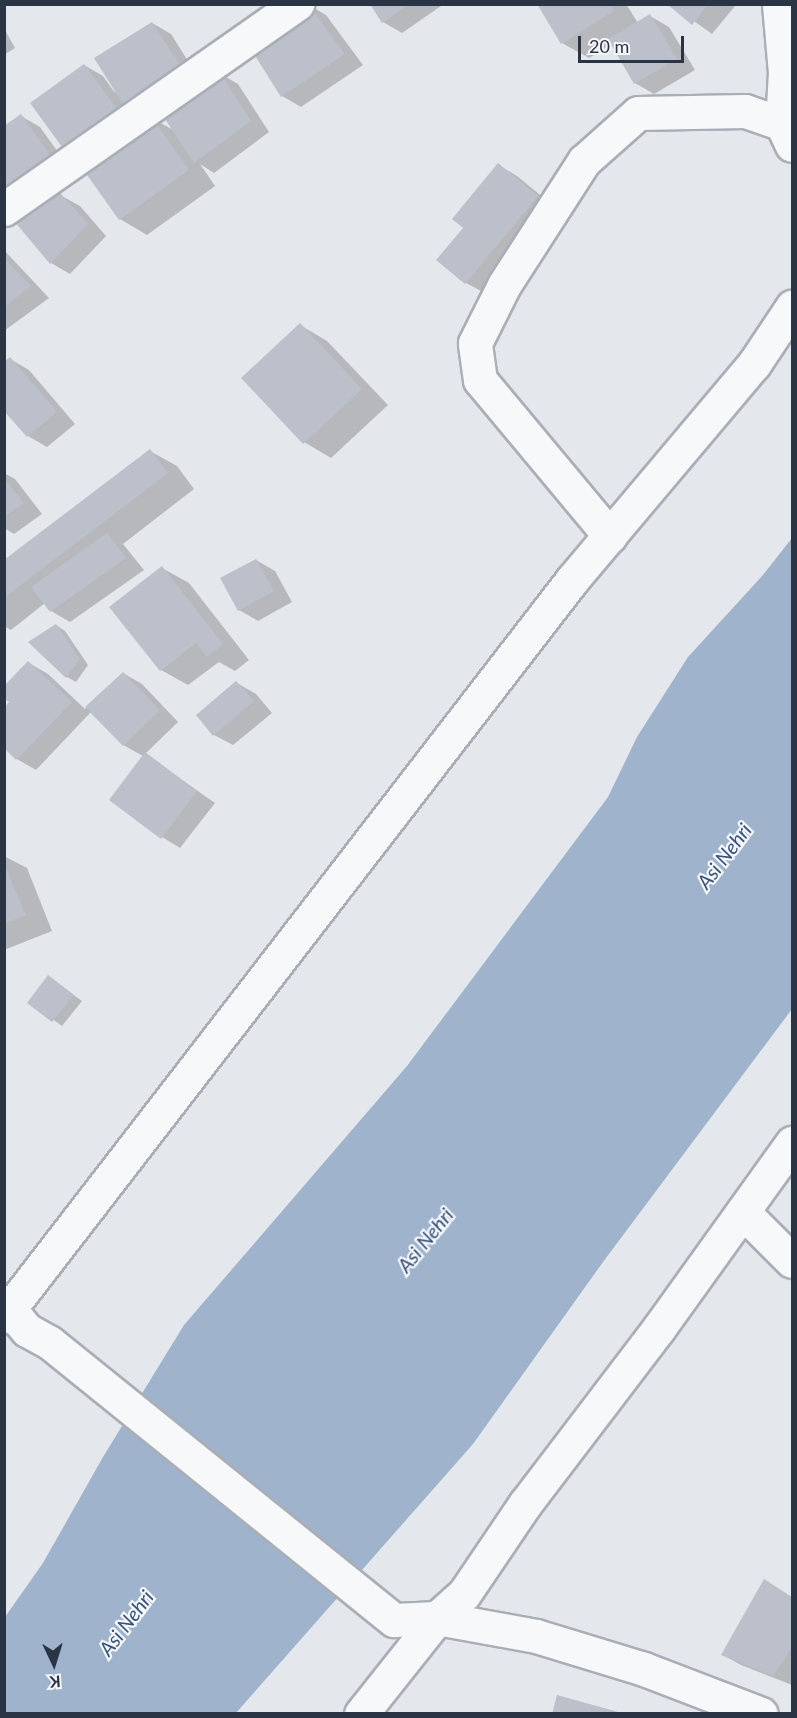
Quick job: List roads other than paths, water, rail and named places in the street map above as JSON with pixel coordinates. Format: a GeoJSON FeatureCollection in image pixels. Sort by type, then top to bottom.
{"type":"FeatureCollection","features":[{"type":"Feature","properties":{"kind":"street"},"geometry":{"type":"LineString","coordinates":[[4,209],[297,4]]}},
{"type":"Feature","properties":{"kind":"street"},"geometry":{"type":"LineString","coordinates":[[779,4],[785,72],[787,134]]}},
{"type":"Feature","properties":{"kind":"street"},"geometry":{"type":"LineString","coordinates":[[610,536],[480,380],[476,343],[504,285],[584,161],[638,112],[745,111],[787,134]]}},
{"type":"Feature","properties":{"kind":"street"},"geometry":{"type":"LineString","coordinates":[[761,1713],[644,1669],[547,1639],[437,1618],[394,1620],[49,1342],[27,1330],[6,1309],[572,580],[754,364],[792,307]]}},
{"type":"Feature","properties":{"kind":"street"},"geometry":{"type":"LineString","coordinates":[[361,1713],[437,1618],[464,1594],[525,1504],[792,1143]]}},
{"type":"Feature","properties":{"kind":"street"},"geometry":{"type":"LineString","coordinates":[[743,1212],[792,1261]]}},
{"type":"Feature","properties":{"kind":"water","name":"Asi Nehri"},"geometry":{"type":"Polygon","coordinates":[[[792,538],[792,1009],[603,1262],[473,1444],[236,1713],[5,1714],[5,1617],[43,1563],[103,1457],[184,1325],[407,1066],[608,797],[637,737],[688,657],[763,575],[792,538]]]}}]}
